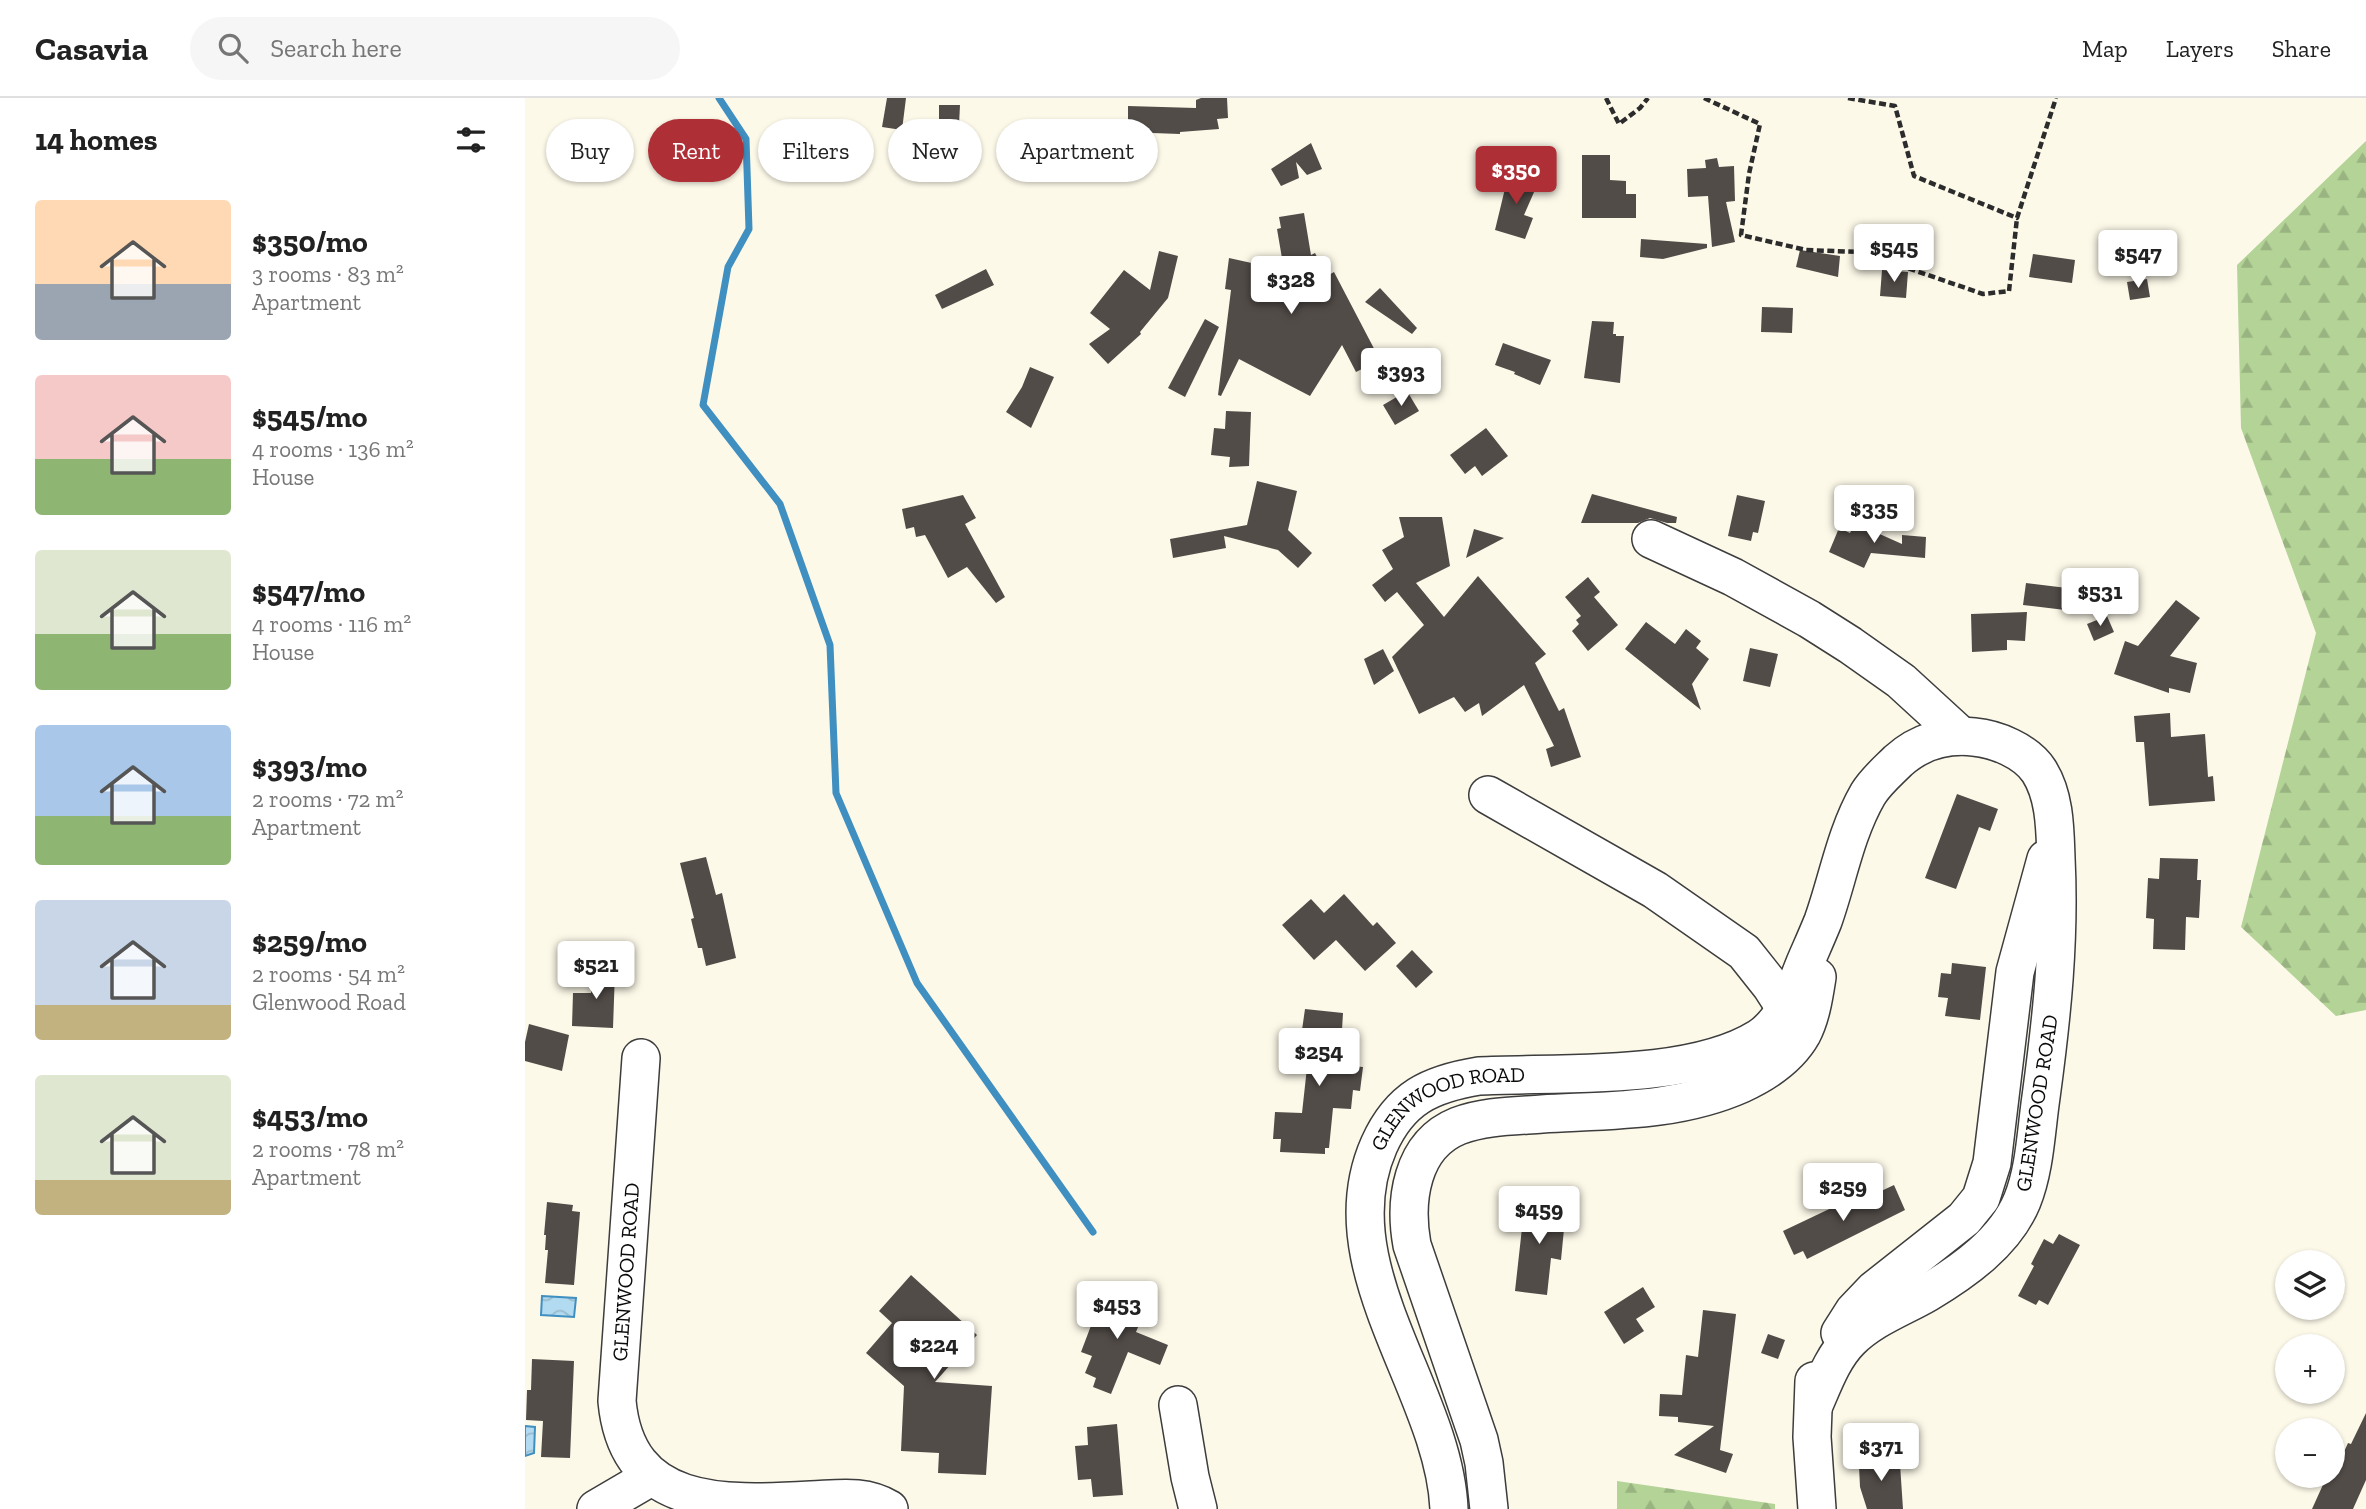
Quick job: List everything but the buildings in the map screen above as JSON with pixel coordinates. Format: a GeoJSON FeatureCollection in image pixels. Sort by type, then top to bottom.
{"type":"FeatureCollection","features":[{"type":"Feature","properties":{"kind":"street"},"geometry":{"type":"LineString","coordinates":[[1651,539],[1733,577],[1850,645],[1901,681],[1961,736]]}},
{"type":"Feature","properties":{"kind":"street","name":"GLENWOOD ROAD"},"geometry":{"type":"LineString","coordinates":[[1489,1509],[1479,1440],[1412,1245],[1408,1226],[1408,1198],[1417,1167],[1424,1155],[1444,1133],[1487,1118],[1662,1107],[1708,1098],[1768,1070],[1783,1057],[1794,1021],[1815,990],[1823,921],[1850,833],[1868,794],[1913,748],[1932,741],[1961,736],[1994,741],[2037,768],[2048,791],[2055,831],[2015,972],[1992,1163],[1985,1189],[1964,1219],[1882,1282],[1854,1311],[1816,1374],[1813,1386],[1812,1437],[1817,1509]]}},
{"type":"Feature","properties":{"kind":"street"},"geometry":{"type":"LineString","coordinates":[[1488,795],[1655,890],[1744,952],[1794,1021]]}},
{"type":"Feature","properties":{"kind":"street","name":"GLENWOOD ROAD"},"geometry":{"type":"LineString","coordinates":[[1449,1509],[1438,1448],[1379,1292],[1367,1234],[1365,1212],[1370,1171],[1385,1132],[1397,1112],[1414,1098],[1453,1080],[1479,1076],[1651,1069],[1724,1054],[1761,1037],[1777,1021],[1794,1021]]}},
{"type":"Feature","properties":{"kind":"street","name":"GLENWOOD ROAD"},"geometry":{"type":"LineString","coordinates":[[641,1058],[617,1401],[619,1422],[631,1453],[649,1478],[675,1493],[711,1501],[836,1504],[857,1497],[889,1509]]}},
{"type":"Feature","properties":{"kind":"street"},"geometry":{"type":"LineString","coordinates":[[1178,1405],[1198,1509]]}},
{"type":"Feature","properties":{"kind":"street"},"geometry":{"type":"LineString","coordinates":[[596,1509],[649,1478]]}},
{"type":"Feature","properties":{"kind":"path"},"geometry":{"type":"LineString","coordinates":[[1606,98],[1619,124],[1640,108],[1648,98]]}},
{"type":"Feature","properties":{"kind":"path"},"geometry":{"type":"LineString","coordinates":[[1704,98],[1760,124],[1749,174],[1741,235],[1806,250],[1861,252],[1983,294],[2009,291],[2017,218],[2056,98]]}},
{"type":"Feature","properties":{"kind":"path"},"geometry":{"type":"LineString","coordinates":[[1849,98],[1895,106],[1914,176],[2017,218]]}},
{"type":"Feature","properties":{"kind":"green space"},"geometry":{"type":"Polygon","coordinates":[[[2366,141],[2366,1010],[2336,1016],[2241,927],[2316,633],[2241,428],[2237,265],[2366,141]]]}},
{"type":"Feature","properties":{"kind":"green space"},"geometry":{"type":"Polygon","coordinates":[[[1617,1481],[1775,1504],[1775,1509],[1617,1509],[1617,1481]]]}},
{"type":"Feature","properties":{"kind":"water"},"geometry":{"type":"Polygon","coordinates":[[[542,1296],[576,1298],[574,1317],[541,1315],[542,1296]]]}},
{"type":"Feature","properties":{"kind":"water"},"geometry":{"type":"Polygon","coordinates":[[[525,1426],[535,1427],[534,1453],[525,1456],[525,1426]]]}},
{"type":"Feature","properties":{"kind":"waterway"},"geometry":{"type":"LineString","coordinates":[[719,98],[746,139],[749,229],[728,267],[703,405],[780,504],[830,645],[836,793],[917,983],[1093,1232]]}}]}
